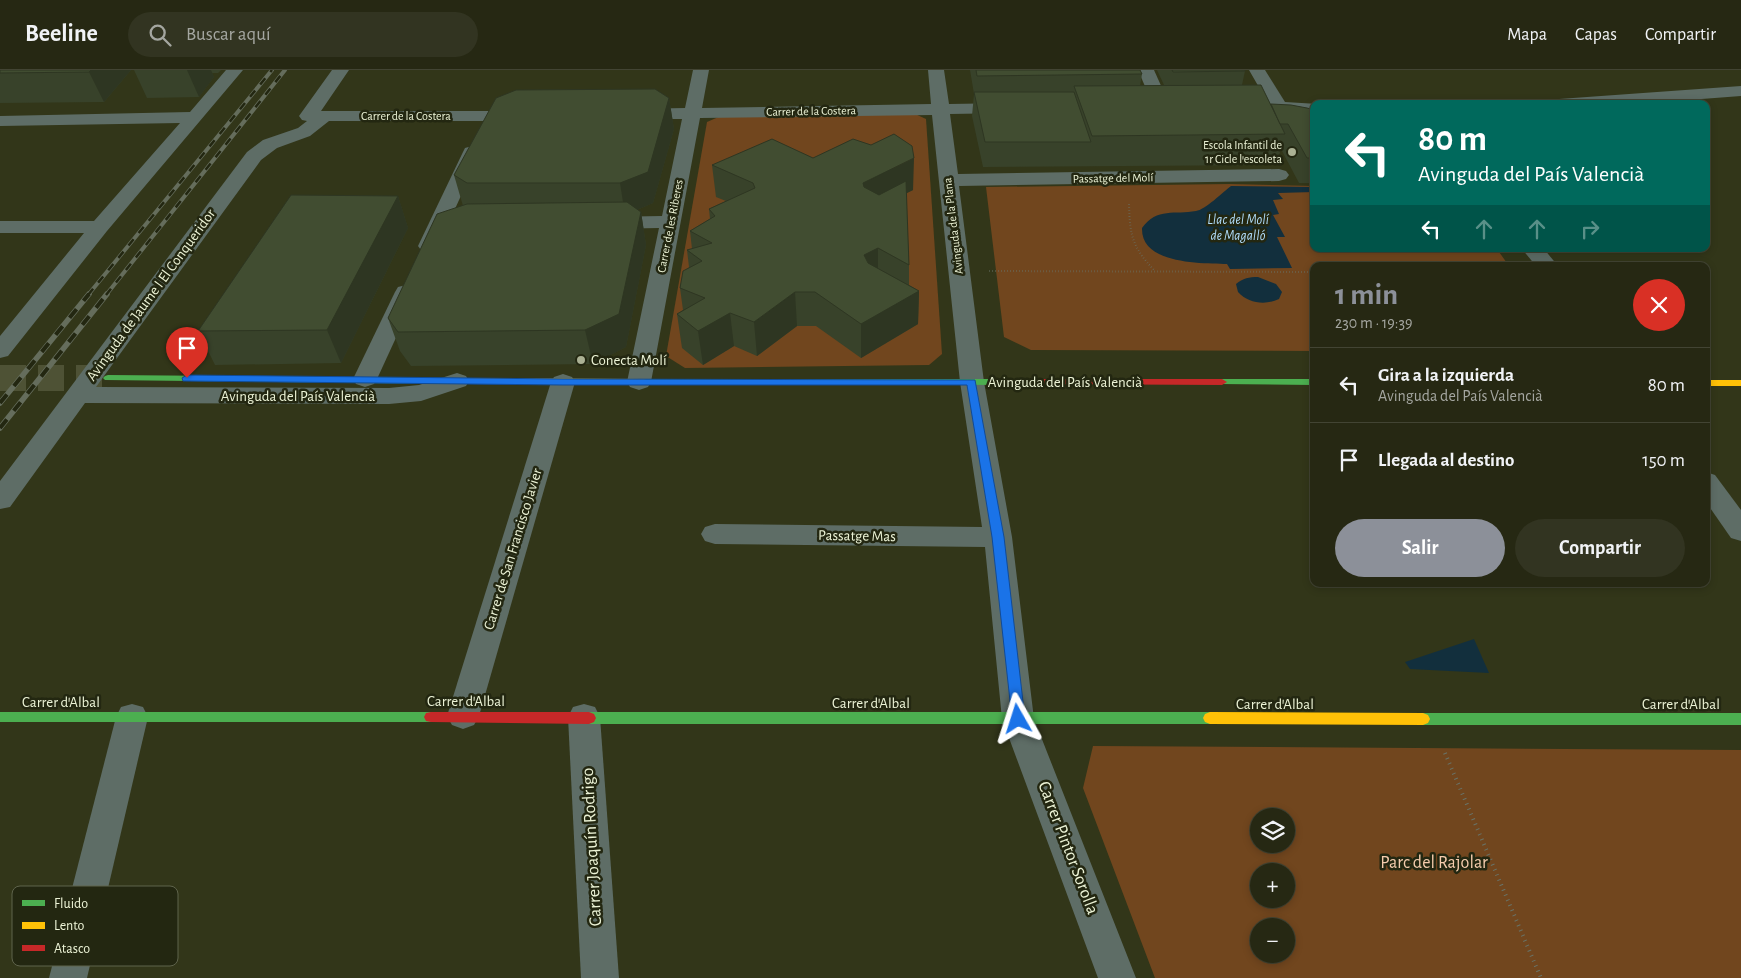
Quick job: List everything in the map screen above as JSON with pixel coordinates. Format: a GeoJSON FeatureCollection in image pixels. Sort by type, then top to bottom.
{"type":"FeatureCollection","features":[{"type":"Feature","properties":{"kind":"street"},"geometry":{"type":"LineString","coordinates":[[0,351],[100,227],[235,70]]}},
{"type":"Feature","properties":{"kind":"street","name":"Avinguda de Jaume I El Conqueridor"},"geometry":{"type":"LineString","coordinates":[[0,500],[254,156],[270,144],[304,132],[317,116],[341,70]]}},
{"type":"Feature","properties":{"kind":"street","name":"Carrer de les Riberes"},"geometry":{"type":"LineString","coordinates":[[639,382],[702,70]]}},
{"type":"Feature","properties":{"kind":"street","name":"Avinguda de la Plana"},"geometry":{"type":"LineString","coordinates":[[936,70],[972,382],[998,537]]}},
{"type":"Feature","properties":{"kind":"street"},"geometry":{"type":"LineString","coordinates":[[1146,70],[1162,108]]}},
{"type":"Feature","properties":{"kind":"street"},"geometry":{"type":"LineString","coordinates":[[1257,70],[1279,107],[1310,119]]}},
{"type":"Feature","properties":{"kind":"street"},"geometry":{"type":"LineString","coordinates":[[1615,100],[1741,91]]}},
{"type":"Feature","properties":{"kind":"street"},"geometry":{"type":"LineString","coordinates":[[1260,107],[1310,108]]}},
{"type":"Feature","properties":{"kind":"street","name":"Carrer de la Costera"},"geometry":{"type":"LineString","coordinates":[[615,115],[1026,108]]}},
{"type":"Feature","properties":{"kind":"street"},"geometry":{"type":"LineString","coordinates":[[1142,108],[1182,108]]}},
{"type":"Feature","properties":{"kind":"street","name":"Carrer de la Costera"},"geometry":{"type":"LineString","coordinates":[[317,116],[538,116]]}},
{"type":"Feature","properties":{"kind":"street"},"geometry":{"type":"LineString","coordinates":[[364,379],[415,272],[447,225],[489,116]]}},
{"type":"Feature","properties":{"kind":"street"},"geometry":{"type":"LineString","coordinates":[[0,121],[196,117]]}},
{"type":"Feature","properties":{"kind":"street","name":"Passatge del Molí"},"geometry":{"type":"LineString","coordinates":[[948,180],[1279,175]]}},
{"type":"Feature","properties":{"kind":"street"},"geometry":{"type":"LineString","coordinates":[[584,223],[671,222]]}},
{"type":"Feature","properties":{"kind":"street"},"geometry":{"type":"LineString","coordinates":[[0,227],[100,227]]}},
{"type":"Feature","properties":{"kind":"street"},"geometry":{"type":"LineString","coordinates":[[1535,252],[1544,262]]}},
{"type":"Feature","properties":{"kind":"street","name":"Avinguda del País Valencià"},"geometry":{"type":"LineString","coordinates":[[108,378],[563,382],[1310,382]]}},
{"type":"Feature","properties":{"kind":"street","name":"Avinguda del País Valencià"},"geometry":{"type":"LineString","coordinates":[[78,395],[389,396],[421,393],[457,381]]}},
{"type":"Feature","properties":{"kind":"street","name":"Carrer de San Francisco Javier"},"geometry":{"type":"LineString","coordinates":[[463,716],[563,382]]}},
{"type":"Feature","properties":{"kind":"street"},"geometry":{"type":"LineString","coordinates":[[1710,383],[1741,383]]}},
{"type":"Feature","properties":{"kind":"street"},"geometry":{"type":"LineString","coordinates":[[1710,487],[1741,531]]}},
{"type":"Feature","properties":{"kind":"street","name":"Passatge Mas"},"geometry":{"type":"LineString","coordinates":[[716,534],[998,537]]}},
{"type":"Feature","properties":{"kind":"street","name":"Carrer Pintor Sorolla"},"geometry":{"type":"LineString","coordinates":[[998,537],[1018,719],[1117,978]]}},
{"type":"Feature","properties":{"kind":"street","name":"Carrer d'Albal"},"geometry":{"type":"LineString","coordinates":[[0,717],[463,716],[1018,719],[1741,719]]}},
{"type":"Feature","properties":{"kind":"street"},"geometry":{"type":"LineString","coordinates":[[91,886],[132,717]]}},
{"type":"Feature","properties":{"kind":"street","name":"Carrer Joaquín Rodrigo"},"geometry":{"type":"LineString","coordinates":[[584,717],[600,978]]}},
{"type":"Feature","properties":{"kind":"path"},"geometry":{"type":"LineString","coordinates":[[1129,178],[1130,238],[1139,255],[1155,271]]}},
{"type":"Feature","properties":{"kind":"path"},"geometry":{"type":"LineString","coordinates":[[1001,271],[1310,272]]}},
{"type":"Feature","properties":{"kind":"path"},"geometry":{"type":"LineString","coordinates":[[1431,719],[1541,978]]}},
{"type":"Feature","properties":{"kind":"green space"},"geometry":{"type":"Polygon","coordinates":[[[913,113],[926,119],[942,354],[929,365],[685,368],[666,356],[707,122],[723,115],[913,113]]]}},
{"type":"Feature","properties":{"kind":"green space"},"geometry":{"type":"Polygon","coordinates":[[[1230,184],[1310,186],[1310,252],[1499,252],[1506,262],[1310,262],[1310,351],[1031,350],[1004,337],[986,187],[1230,184]]]}},
{"type":"Feature","properties":{"kind":"green space","name":"Parc del Rajolar"},"geometry":{"type":"Polygon","coordinates":[[[1093,746],[1741,750],[1741,978],[1155,978],[1083,788],[1093,746]]]}},
{"type":"Feature","properties":{"kind":"water","name":"Llac del Molí de Magalló"},"geometry":{"type":"Polygon","coordinates":[[[1231,186],[1310,187],[1310,192],[1278,193],[1283,199],[1273,200],[1279,214],[1273,215],[1285,237],[1277,237],[1292,268],[1230,269],[1227,264],[1175,260],[1151,249],[1144,240],[1142,228],[1154,217],[1167,213],[1196,211],[1209,204],[1231,186]]]}},
{"type":"Feature","properties":{"kind":"water","name":"Llac del Molí de Magalló"},"geometry":{"type":"Polygon","coordinates":[[[1258,277],[1276,284],[1282,292],[1279,299],[1263,303],[1257,302],[1247,299],[1238,292],[1236,284],[1246,278],[1258,277]]]}},
{"type":"Feature","properties":{"kind":"water"},"geometry":{"type":"Polygon","coordinates":[[[1474,639],[1489,673],[1410,669],[1405,662],[1474,639]]]}},
{"type":"Feature","properties":{"kind":"building"},"geometry":{"type":"Polygon","coordinates":[[[0,70],[91,70],[89,72],[0,73],[0,70]]]}},
{"type":"Feature","properties":{"kind":"building"},"geometry":{"type":"Polygon","coordinates":[[[976,70],[1140,70],[1142,74],[977,76],[976,70]]]}},
{"type":"Feature","properties":{"kind":"building"},"geometry":{"type":"Polygon","coordinates":[[[1172,70],[1245,70],[1245,71],[1173,72],[1172,70]]]}},
{"type":"Feature","properties":{"kind":"building"},"geometry":{"type":"Polygon","coordinates":[[[1261,85],[1285,134],[1092,136],[1074,86],[1261,85]]]}},
{"type":"Feature","properties":{"kind":"building"},"geometry":{"type":"Polygon","coordinates":[[[655,89],[669,98],[648,172],[620,183],[467,183],[454,175],[496,98],[516,90],[655,89]]]}},
{"type":"Feature","properties":{"kind":"building"},"geometry":{"type":"Polygon","coordinates":[[[974,92],[1074,92],[1091,142],[985,142],[974,92]]]}},
{"type":"Feature","properties":{"kind":"building"},"geometry":{"type":"Polygon","coordinates":[[[1271,104],[1310,109],[1310,158],[1307,158],[1288,124],[1280,124],[1271,104]]]}},
{"type":"Feature","properties":{"kind":"building"},"geometry":{"type":"Polygon","coordinates":[[[894,134],[912,146],[914,158],[863,183],[864,187],[879,195],[906,181],[909,265],[878,248],[864,255],[868,263],[919,291],[861,324],[815,292],[795,292],[754,322],[730,313],[698,331],[677,314],[705,298],[680,288],[683,271],[702,261],[687,250],[712,243],[690,231],[715,216],[709,209],[755,188],[753,183],[712,165],[772,139],[813,158],[853,139],[871,145],[894,134]]]}},
{"type":"Feature","properties":{"kind":"building"},"geometry":{"type":"Polygon","coordinates":[[[291,195],[398,196],[327,330],[198,331],[291,195]]]}},
{"type":"Feature","properties":{"kind":"building"},"geometry":{"type":"Polygon","coordinates":[[[627,202],[641,212],[619,314],[585,330],[398,332],[388,318],[437,214],[467,204],[627,202]]]}},
{"type":"Feature","properties":{"kind":"tunnel"},"geometry":{"type":"LineString","coordinates":[[0,378],[108,378]]}},
{"type":"Feature","properties":{"kind":"railway"},"geometry":{"type":"LineString","coordinates":[[88,295],[272,70]]}},
{"type":"Feature","properties":{"kind":"railway"},"geometry":{"type":"LineString","coordinates":[[106,295],[285,70]]}},
{"type":"Feature","properties":{"kind":"railway"},"geometry":{"type":"LineString","coordinates":[[0,403],[89,294]]}},
{"type":"Feature","properties":{"kind":"railway"},"geometry":{"type":"LineString","coordinates":[[0,428],[107,294]]}},
{"type":"Feature","properties":{"kind":"traffic: fast"},"geometry":{"type":"LineString","coordinates":[[108,378],[448,381]]}},
{"type":"Feature","properties":{"kind":"traffic: fast"},"geometry":{"type":"LineString","coordinates":[[644,382],[1035,382]]}},
{"type":"Feature","properties":{"kind":"traffic: fast"},"geometry":{"type":"LineString","coordinates":[[1222,382],[1310,382]]}},
{"type":"Feature","properties":{"kind":"traffic: fast"},"geometry":{"type":"LineString","coordinates":[[0,717],[431,717]]}},
{"type":"Feature","properties":{"kind":"traffic: fast"},"geometry":{"type":"LineString","coordinates":[[589,718],[1210,718]]}},
{"type":"Feature","properties":{"kind":"traffic: fast"},"geometry":{"type":"LineString","coordinates":[[1423,719],[1741,719]]}},
{"type":"Feature","properties":{"kind":"traffic: slow"},"geometry":{"type":"LineString","coordinates":[[448,381],[644,382]]}},
{"type":"Feature","properties":{"kind":"traffic: slow"},"geometry":{"type":"LineString","coordinates":[[1710,383],[1741,383]]}},
{"type":"Feature","properties":{"kind":"traffic: slow"},"geometry":{"type":"LineString","coordinates":[[1210,718],[1423,719]]}},
{"type":"Feature","properties":{"kind":"traffic: jam"},"geometry":{"type":"LineString","coordinates":[[1035,382],[1222,382]]}},
{"type":"Feature","properties":{"kind":"traffic: jam"},"geometry":{"type":"LineString","coordinates":[[431,717],[589,718]]}},
{"type":"Feature","properties":{"kind":"place","name":"Escola Infantil de 1r Cicle l'escoleta"},"geometry":{"type":"Point","coordinates":[1292,152]}},
{"type":"Feature","properties":{"kind":"place","name":"Conecta Molí"},"geometry":{"type":"Point","coordinates":[581,360]}},
{"type":"Feature","properties":{"kind":"route"},"geometry":{"type":"LineString","coordinates":[[187,378],[563,382],[972,382],[998,537],[1018,719]]}}]}
